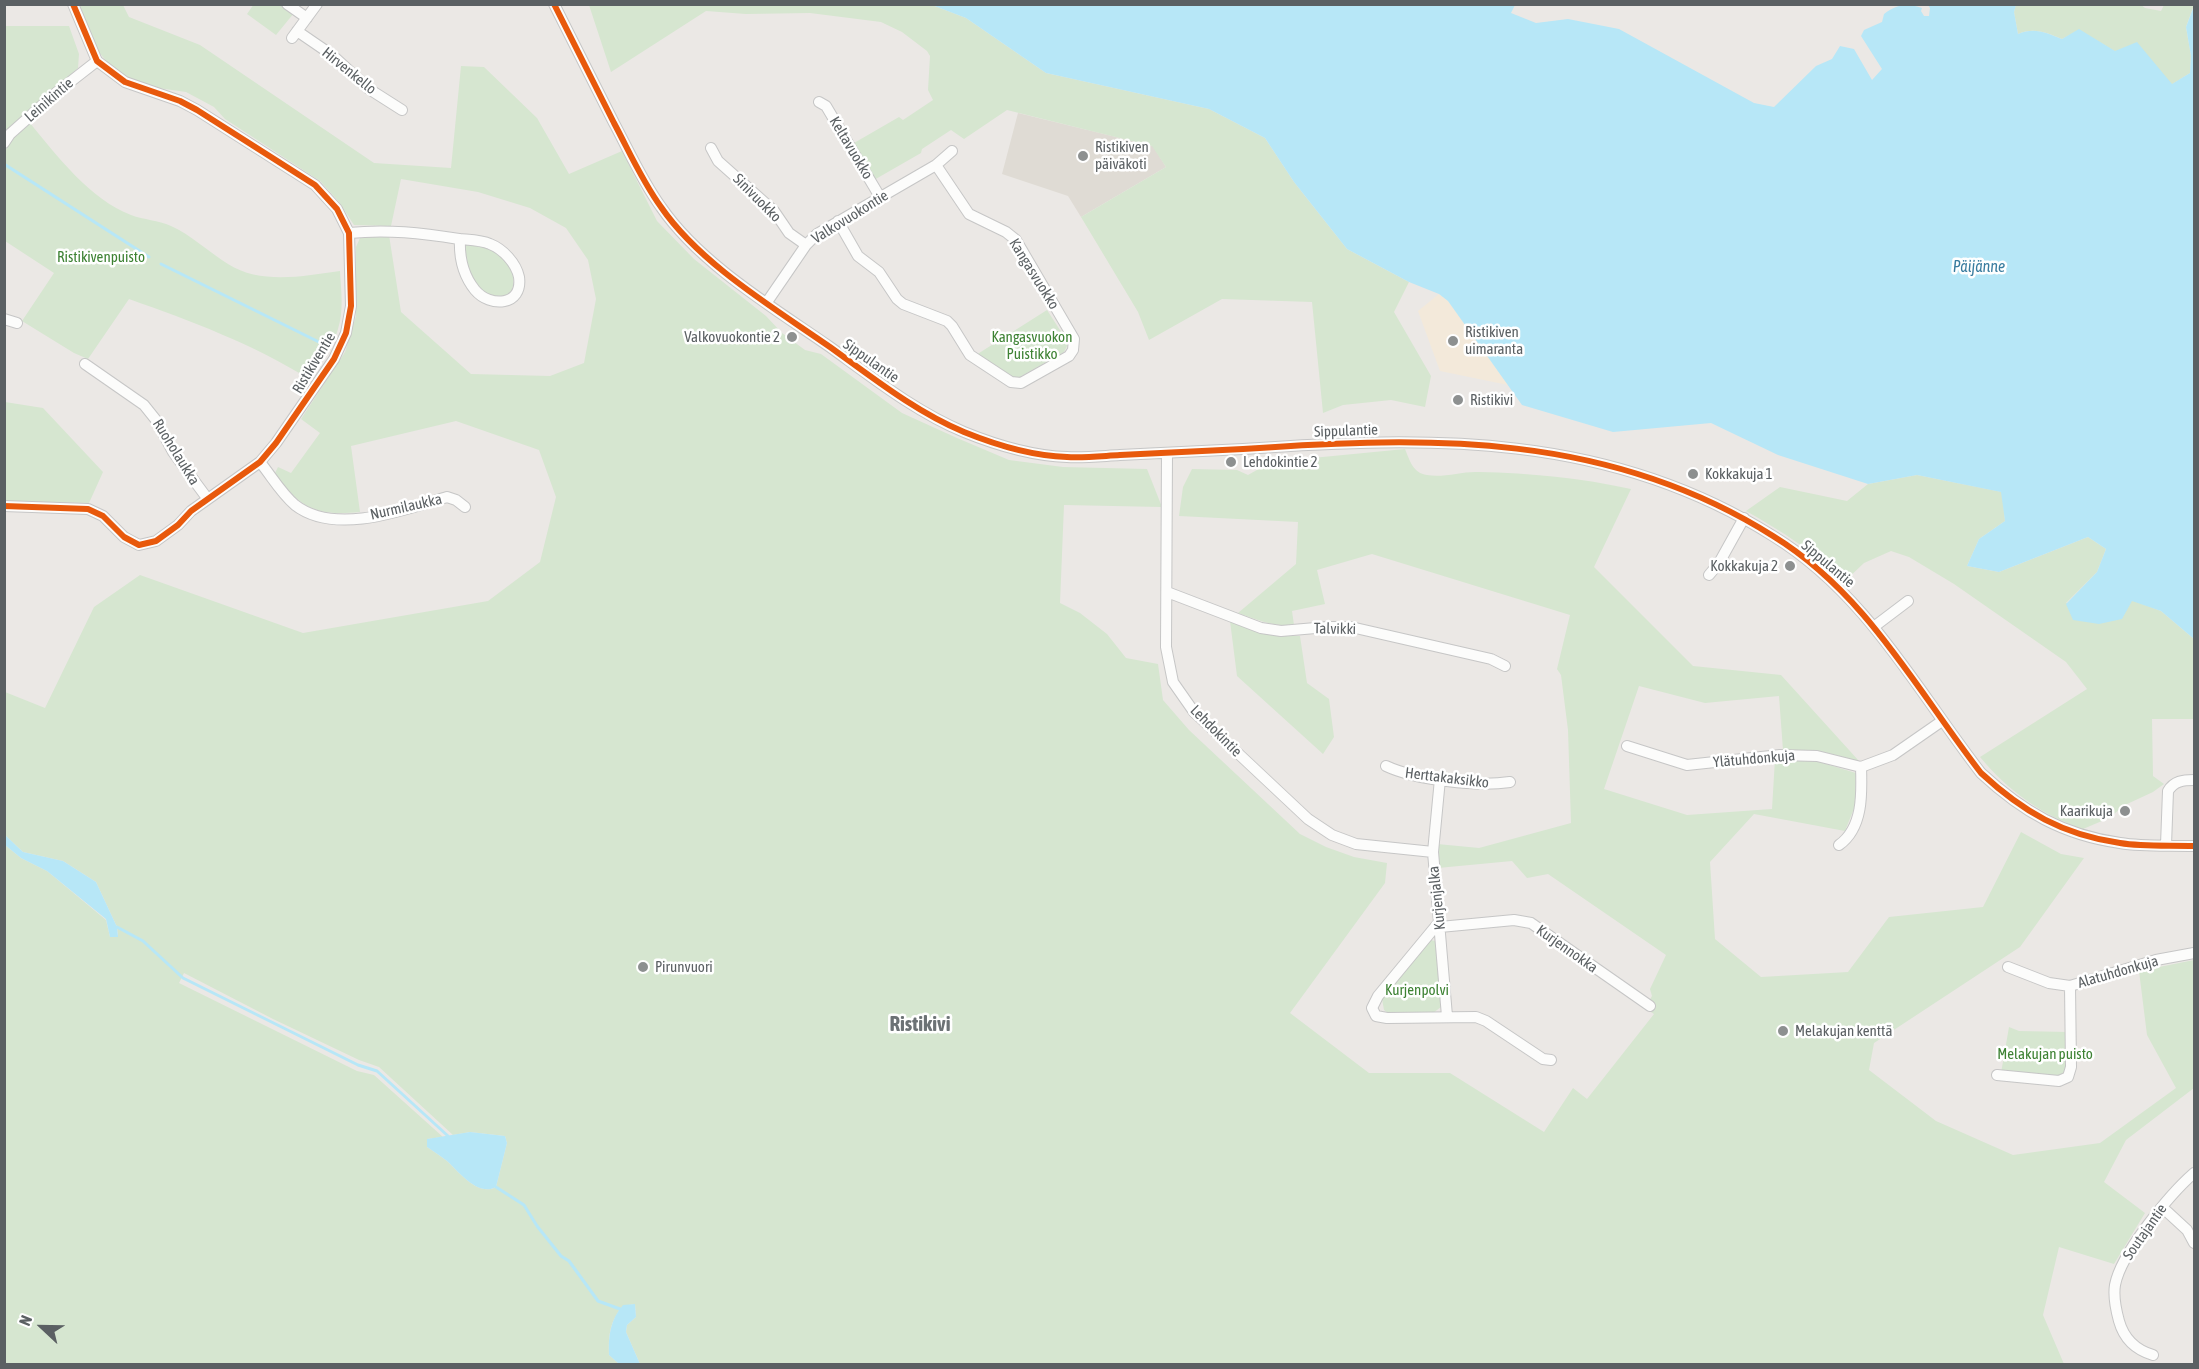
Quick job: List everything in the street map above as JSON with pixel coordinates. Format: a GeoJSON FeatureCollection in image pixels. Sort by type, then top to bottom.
{"type":"FeatureCollection","features":[{"type":"Feature","properties":{"kind":"street"},"geometry":{"type":"LineString","coordinates":[[73,4],[97,61]]}},
{"type":"Feature","properties":{"kind":"street"},"geometry":{"type":"LineString","coordinates":[[287,4],[307,18],[316,4]]}},
{"type":"Feature","properties":{"kind":"street","name":"Sippulantie"},"geometry":{"type":"LineString","coordinates":[[554,4],[640,174],[662,208],[697,249],[767,302],[917,408],[969,434],[1011,448],[1065,457],[1375,441],[1450,442],[1511,447],[1575,457],[1641,474],[1692,492],[1744,518],[1777,538],[1815,566],[1850,597],[1875,626],[1981,773],[2001,792],[2040,818],[2063,829],[2099,840],[2122,844],[2194,846]]}},
{"type":"Feature","properties":{"kind":"street","name":"Hirvenkello"},"geometry":{"type":"LineString","coordinates":[[307,18],[295,34],[332,55],[369,89],[402,110]]}},
{"type":"Feature","properties":{"kind":"street","name":"Leinikintie"},"geometry":{"type":"LineString","coordinates":[[4,143],[10,134],[56,93],[97,61]]}},
{"type":"Feature","properties":{"kind":"street","name":"Ristikiventie"},"geometry":{"type":"LineString","coordinates":[[4,506],[88,509],[103,516],[124,537],[139,545],[156,541],[178,525],[207,498],[260,462],[276,443],[334,359],[346,333],[351,306],[349,233],[337,209],[315,185],[197,110],[180,101],[125,82],[97,61]]}},
{"type":"Feature","properties":{"kind":"street","name":"Keltavuokko"},"geometry":{"type":"LineString","coordinates":[[819,102],[826,106],[880,197]]}},
{"type":"Feature","properties":{"kind":"street","name":"Sinivuokko"},"geometry":{"type":"LineString","coordinates":[[711,148],[718,161],[774,211],[789,233],[806,245]]}},
{"type":"Feature","properties":{"kind":"street","name":"Valkovuokontie"},"geometry":{"type":"LineString","coordinates":[[767,302],[806,245],[817,234],[936,165],[952,151]]}},
{"type":"Feature","properties":{"kind":"street","name":"Kangasvuokko"},"geometry":{"type":"LineString","coordinates":[[838,221],[858,256],[879,272],[897,299],[903,304],[947,321],[970,355],[1011,382],[1021,383],[1069,356],[1073,350],[1074,339],[1016,240],[1006,232],[974,218],[965,210],[936,165]]}},
{"type":"Feature","properties":{"kind":"street"},"geometry":{"type":"LineString","coordinates":[[349,233],[371,230],[410,231],[489,243],[504,252],[516,268],[519,279],[518,290],[512,298],[504,302],[494,302],[476,292],[461,265],[460,239]]}},
{"type":"Feature","properties":{"kind":"street"},"geometry":{"type":"LineString","coordinates":[[4,319],[17,323]]}},
{"type":"Feature","properties":{"kind":"street","name":"Ruoholaukka"},"geometry":{"type":"LineString","coordinates":[[86,364],[144,405],[156,420],[172,452],[207,498]]}},
{"type":"Feature","properties":{"kind":"street","name":"Lehdokintie"},"geometry":{"type":"LineString","coordinates":[[1167,453],[1166,647],[1173,682],[1194,712],[1308,819],[1332,835],[1356,843],[1433,852]]}},
{"type":"Feature","properties":{"kind":"street","name":"Nurmilaukka"},"geometry":{"type":"LineString","coordinates":[[260,462],[283,494],[297,506],[315,515],[336,519],[377,516],[447,497],[465,507]]}},
{"type":"Feature","properties":{"kind":"street"},"geometry":{"type":"LineString","coordinates":[[1709,575],[1719,563],[1744,518]]}},
{"type":"Feature","properties":{"kind":"street","name":"Talvikki"},"geometry":{"type":"LineString","coordinates":[[1167,592],[1261,628],[1281,632],[1351,627],[1491,659],[1505,666]]}},
{"type":"Feature","properties":{"kind":"street"},"geometry":{"type":"LineString","coordinates":[[1875,626],[1908,601]]}},
{"type":"Feature","properties":{"kind":"street"},"geometry":{"type":"LineString","coordinates":[[1839,845],[1847,839],[1857,820],[1862,792],[1861,767],[1893,755],[1942,721]]}},
{"type":"Feature","properties":{"kind":"street","name":"Ylätuhdonkuja"},"geometry":{"type":"LineString","coordinates":[[1627,746],[1688,765],[1780,755],[1817,756],[1861,767]]}},
{"type":"Feature","properties":{"kind":"street","name":"Herttakaksikko"},"geometry":{"type":"LineString","coordinates":[[1386,766],[1401,773],[1440,779],[1492,785],[1510,782]]}},
{"type":"Feature","properties":{"kind":"street","name":"Kurjenjalka"},"geometry":{"type":"LineString","coordinates":[[1440,779],[1433,852],[1447,1016]]}},
{"type":"Feature","properties":{"kind":"street"},"geometry":{"type":"LineString","coordinates":[[2166,845],[2168,791],[2172,784],[2183,780],[2194,780]]}},
{"type":"Feature","properties":{"kind":"street","name":"Kurjennokka"},"geometry":{"type":"LineString","coordinates":[[1440,924],[1514,920],[1531,923],[1650,1006]]}},
{"type":"Feature","properties":{"kind":"street"},"geometry":{"type":"LineString","coordinates":[[1440,924],[1378,996],[1372,1008],[1376,1016],[1387,1018],[1476,1017],[1486,1021],[1543,1059],[1551,1060]]}},
{"type":"Feature","properties":{"kind":"street","name":"Alatuhdonkuja"},"geometry":{"type":"LineString","coordinates":[[2008,967],[2049,983],[2070,986],[2156,960],[2194,953]]}},
{"type":"Feature","properties":{"kind":"street"},"geometry":{"type":"LineString","coordinates":[[1997,1075],[2059,1081],[2068,1077],[2071,1067],[2070,986]]}},
{"type":"Feature","properties":{"kind":"street","name":"Soutajantie"},"geometry":{"type":"LineString","coordinates":[[2153,1355],[2139,1351],[2121,1329],[2115,1308],[2115,1285],[2121,1266],[2162,1207],[2179,1186],[2194,1173]]}},
{"type":"Feature","properties":{"kind":"street"},"geometry":{"type":"LineString","coordinates":[[2162,1207],[2187,1230],[2194,1243]]}},
{"type":"Feature","properties":{"kind":"shaded area","name":"Ristikiven päiväkoti"},"geometry":{"type":"Polygon","coordinates":[[[1018,113],[1153,146],[1166,167],[1081,217],[1068,196],[1002,174],[1018,113]]]}},
{"type":"Feature","properties":{"kind":"green space"},"geometry":{"type":"Polygon","coordinates":[[[254,4],[282,5],[294,13],[276,35],[247,14],[254,4]]]}},
{"type":"Feature","properties":{"kind":"green space"},"geometry":{"type":"Polygon","coordinates":[[[2016,4],[2140,4],[2145,8],[2161,11],[2164,5],[2194,5],[2186,27],[2191,56],[2190,73],[2171,85],[2079,30],[2062,39],[2035,31],[2018,34],[2014,12],[2016,4]]]}},
{"type":"Feature","properties":{"kind":"green space"},"geometry":{"type":"Polygon","coordinates":[[[80,5],[123,5],[129,17],[200,45],[374,163],[451,168],[461,66],[484,67],[537,118],[569,174],[622,151],[657,221],[694,259],[766,316],[782,333],[805,350],[821,354],[902,413],[1009,460],[1063,467],[1147,469],[1162,507],[1064,505],[1060,603],[1080,613],[1107,634],[1126,658],[1158,664],[1163,700],[1189,730],[1300,834],[1354,857],[1387,863],[1385,883],[1290,1013],[1369,1073],[1450,1073],[1544,1132],[1573,1088],[1587,1099],[1654,1014],[1645,1008],[1652,996],[1650,989],[1666,955],[1548,874],[1527,878],[1512,861],[1438,868],[1437,844],[1479,848],[1571,823],[1568,730],[1561,675],[1557,669],[1570,615],[1372,554],[1317,570],[1325,604],[1292,611],[1294,625],[1266,622],[1238,613],[1296,564],[1298,522],[1179,516],[1183,487],[1192,469],[1237,470],[1248,475],[1271,462],[1405,449],[1415,469],[1427,475],[1440,476],[1473,472],[1517,474],[1574,479],[1631,489],[1594,567],[1693,666],[1781,675],[1859,761],[1820,751],[1783,750],[1779,696],[1705,703],[1639,686],[1604,789],[1687,815],[1772,809],[1775,759],[1816,761],[1856,773],[1855,806],[1845,831],[1754,814],[1710,862],[1715,939],[1761,977],[1848,972],[1889,917],[1983,907],[2021,832],[2061,854],[2084,858],[2020,947],[1874,1043],[1869,1070],[1936,1121],[2013,1155],[2100,1143],[2176,1088],[2147,1035],[2139,971],[2194,960],[2194,1088],[2126,1140],[2104,1182],[2145,1213],[2114,1264],[2059,1247],[2043,1315],[2064,1364],[640,1364],[626,1332],[627,1325],[636,1317],[635,1304],[623,1306],[615,1317],[611,1329],[609,1355],[619,1364],[5,1364],[5,845],[21,858],[47,871],[106,920],[110,937],[118,936],[117,927],[96,882],[63,861],[23,852],[5,835],[5,692],[45,708],[94,607],[140,575],[303,633],[488,601],[540,562],[556,497],[539,450],[456,421],[351,446],[360,512],[332,513],[310,508],[293,495],[275,473],[278,467],[291,473],[320,433],[301,419],[345,352],[356,316],[356,247],[360,238],[389,235],[401,312],[471,374],[550,376],[584,363],[596,299],[588,260],[566,228],[530,208],[478,192],[401,179],[391,226],[354,225],[339,202],[320,181],[225,119],[214,107],[186,92],[158,88],[129,79],[107,62],[93,45],[80,5]],[[184,973],[179,983],[357,1071],[374,1075],[443,1137],[427,1139],[427,1147],[447,1161],[469,1182],[482,1189],[496,1187],[507,1143],[505,1136],[470,1132],[453,1135],[379,1067],[359,1060],[184,973]]]}},
{"type":"Feature","properties":{"kind":"green space"},"geometry":{"type":"Polygon","coordinates":[[[589,5],[932,5],[966,18],[1046,73],[1209,109],[1265,138],[1294,182],[1347,249],[1409,282],[1394,312],[1431,376],[1425,407],[1391,400],[1343,405],[1323,413],[1312,302],[1222,299],[1149,340],[1138,312],[1081,217],[1166,167],[1152,146],[1007,110],[964,139],[951,130],[922,149],[921,153],[874,180],[854,143],[899,117],[903,120],[933,100],[928,90],[930,56],[927,51],[902,32],[881,22],[810,13],[746,14],[706,11],[611,72],[589,5]]]}},
{"type":"Feature","properties":{"kind":"green space"},"geometry":{"type":"Polygon","coordinates":[[[5,26],[69,26],[79,54],[78,68],[5,133],[5,26]]]}},
{"type":"Feature","properties":{"kind":"green space","name":"Ristikivenpuisto"},"geometry":{"type":"Polygon","coordinates":[[[30,123],[75,175],[102,199],[131,215],[161,222],[178,229],[221,260],[241,271],[268,277],[283,277],[340,271],[342,308],[336,336],[330,349],[309,379],[244,344],[129,299],[88,359],[22,321],[54,273],[5,241],[5,151],[14,137],[30,123]]]}},
{"type":"Feature","properties":{"kind":"green space"},"geometry":{"type":"Polygon","coordinates":[[[465,244],[491,248],[505,260],[514,280],[510,293],[504,298],[482,293],[466,263],[465,244]]]}},
{"type":"Feature","properties":{"kind":"green space","name":"Kangasvuokon Puistikko"},"geometry":{"type":"Polygon","coordinates":[[[1047,310],[1067,341],[1064,352],[1018,378],[976,355],[1047,310]]]}},
{"type":"Feature","properties":{"kind":"green space"},"geometry":{"type":"Polygon","coordinates":[[[5,402],[43,408],[103,472],[89,503],[5,501],[5,402]]]}},
{"type":"Feature","properties":{"kind":"green space"},"geometry":{"type":"Polygon","coordinates":[[[1917,475],[2002,492],[2005,521],[1979,539],[1967,566],[1999,572],[2088,537],[2106,549],[2097,572],[2066,603],[2132,600],[2161,611],[2194,639],[2194,719],[2152,719],[2153,776],[2164,784],[2153,792],[2125,805],[2109,818],[2083,829],[2040,809],[2014,791],[1980,757],[2087,689],[2066,662],[1954,584],[1909,557],[1891,551],[1864,563],[1844,582],[1810,552],[1746,511],[1780,487],[1847,501],[1868,484],[1917,475]]]}},
{"type":"Feature","properties":{"kind":"green space"},"geometry":{"type":"Polygon","coordinates":[[[1230,621],[1280,636],[1300,636],[1307,683],[1329,699],[1334,737],[1323,754],[1237,676],[1230,621]]]}},
{"type":"Feature","properties":{"kind":"green space","name":"Kurjenpolvi"},"geometry":{"type":"Polygon","coordinates":[[[1427,941],[1435,941],[1441,1007],[1433,1013],[1388,1013],[1384,1010],[1382,999],[1427,941]]]}},
{"type":"Feature","properties":{"kind":"green space","name":"Melakujan puisto"},"geometry":{"type":"Polygon","coordinates":[[[2009,1027],[2019,1031],[2068,1032],[2067,1067],[2064,1074],[2058,1076],[2001,1073],[2009,1027]]]}},
{"type":"Feature","properties":{"kind":"sand","name":"Ristikiven uimaranta"},"geometry":{"type":"Polygon","coordinates":[[[1439,294],[1448,301],[1508,385],[1440,371],[1418,311],[1439,294]]]}},
{"type":"Feature","properties":{"kind":"water","name":"Päijänne"},"geometry":{"type":"Polygon","coordinates":[[[932,5],[1515,5],[1511,13],[1536,23],[1568,19],[1619,29],[1754,103],[1774,107],[1816,66],[1832,59],[1840,46],[1854,49],[1872,80],[1882,69],[1861,36],[1864,30],[1882,22],[1884,14],[1898,6],[1907,5],[1922,8],[1924,16],[1929,16],[1928,5],[2016,5],[2014,12],[2018,34],[2035,31],[2062,39],[2079,29],[2115,51],[2137,42],[2172,84],[2190,73],[2191,56],[2186,27],[2194,6],[2194,639],[2161,611],[2132,601],[2122,619],[2099,624],[2073,620],[2066,604],[2097,572],[2106,549],[2088,537],[1999,572],[1967,566],[1979,539],[2005,521],[2001,492],[1917,475],[1868,484],[1778,455],[1711,423],[1613,432],[1522,405],[1448,301],[1439,294],[1409,282],[1347,249],[1294,182],[1265,138],[1209,109],[1046,73],[966,18],[932,5]]]}},
{"type":"Feature","properties":{"kind":"water"},"geometry":{"type":"Polygon","coordinates":[[[5,835],[23,852],[63,861],[96,882],[117,927],[118,937],[110,937],[106,919],[47,871],[21,858],[5,845],[5,835]]]}},
{"type":"Feature","properties":{"kind":"water"},"geometry":{"type":"Polygon","coordinates":[[[470,1132],[505,1136],[507,1143],[496,1187],[482,1189],[469,1182],[447,1161],[427,1147],[427,1139],[470,1132]]]}},
{"type":"Feature","properties":{"kind":"water"},"geometry":{"type":"Polygon","coordinates":[[[635,1304],[636,1317],[627,1325],[626,1332],[640,1364],[619,1364],[609,1355],[611,1329],[623,1305],[635,1304]]]}},
{"type":"Feature","properties":{"kind":"waterway"},"geometry":{"type":"LineString","coordinates":[[4,164],[149,257]]}},
{"type":"Feature","properties":{"kind":"waterway"},"geometry":{"type":"LineString","coordinates":[[161,264],[327,346]]}},
{"type":"Feature","properties":{"kind":"waterway"},"geometry":{"type":"LineString","coordinates":[[117,927],[143,941],[183,978],[358,1065],[377,1071],[448,1136]]}},
{"type":"Feature","properties":{"kind":"waterway"},"geometry":{"type":"LineString","coordinates":[[496,1187],[524,1205],[537,1226],[561,1256],[569,1261],[598,1301],[620,1309]]}},
{"type":"Feature","properties":{"kind":"cycle path"},"geometry":{"type":"LineString","coordinates":[[4,506],[88,509],[103,516],[124,537],[139,545],[156,541],[178,525],[191,511],[260,462],[276,443],[334,359],[346,333],[351,306],[349,233],[337,209],[315,185],[197,110],[180,101],[125,82],[97,61],[73,4]]}},
{"type":"Feature","properties":{"kind":"cycle path"},"geometry":{"type":"LineString","coordinates":[[554,4],[642,176],[677,228],[717,266],[762,301],[895,394],[946,424],[1002,445],[1054,456],[1086,457],[1382,442],[1450,443],[1517,449],[1582,459],[1647,477],[1711,502],[1773,536],[1806,559],[1836,585],[1888,644],[1981,773],[2028,810],[2062,828],[2099,839],[2138,845],[2194,846]]}},
{"type":"Feature","properties":{"kind":"place","name":"Ristikiven päiväkoti"},"geometry":{"type":"Point","coordinates":[1083,156]}},
{"type":"Feature","properties":{"kind":"place","name":"Valkovuokontie 2"},"geometry":{"type":"Point","coordinates":[792,337]}},
{"type":"Feature","properties":{"kind":"place","name":"Ristikiven uimaranta"},"geometry":{"type":"Point","coordinates":[1453,341]}},
{"type":"Feature","properties":{"kind":"place","name":"Ristikivi"},"geometry":{"type":"Point","coordinates":[1458,400]}},
{"type":"Feature","properties":{"kind":"place","name":"Lehdokintie 2"},"geometry":{"type":"Point","coordinates":[1231,462]}},
{"type":"Feature","properties":{"kind":"place","name":"Kokkakuja 1"},"geometry":{"type":"Point","coordinates":[1693,474]}},
{"type":"Feature","properties":{"kind":"place","name":"Kokkakuja 2"},"geometry":{"type":"Point","coordinates":[1790,566]}},
{"type":"Feature","properties":{"kind":"place","name":"Kaarikuja"},"geometry":{"type":"Point","coordinates":[2125,811]}},
{"type":"Feature","properties":{"kind":"place","name":"Pirunvuori"},"geometry":{"type":"Point","coordinates":[643,967]}},
{"type":"Feature","properties":{"kind":"place","name":"Melakujan kenttä"},"geometry":{"type":"Point","coordinates":[1783,1031]}},
{"type":"Feature","properties":{"kind":"district","name":"Ristikivi"},"geometry":{"type":"Point","coordinates":[920,1024]}}]}
